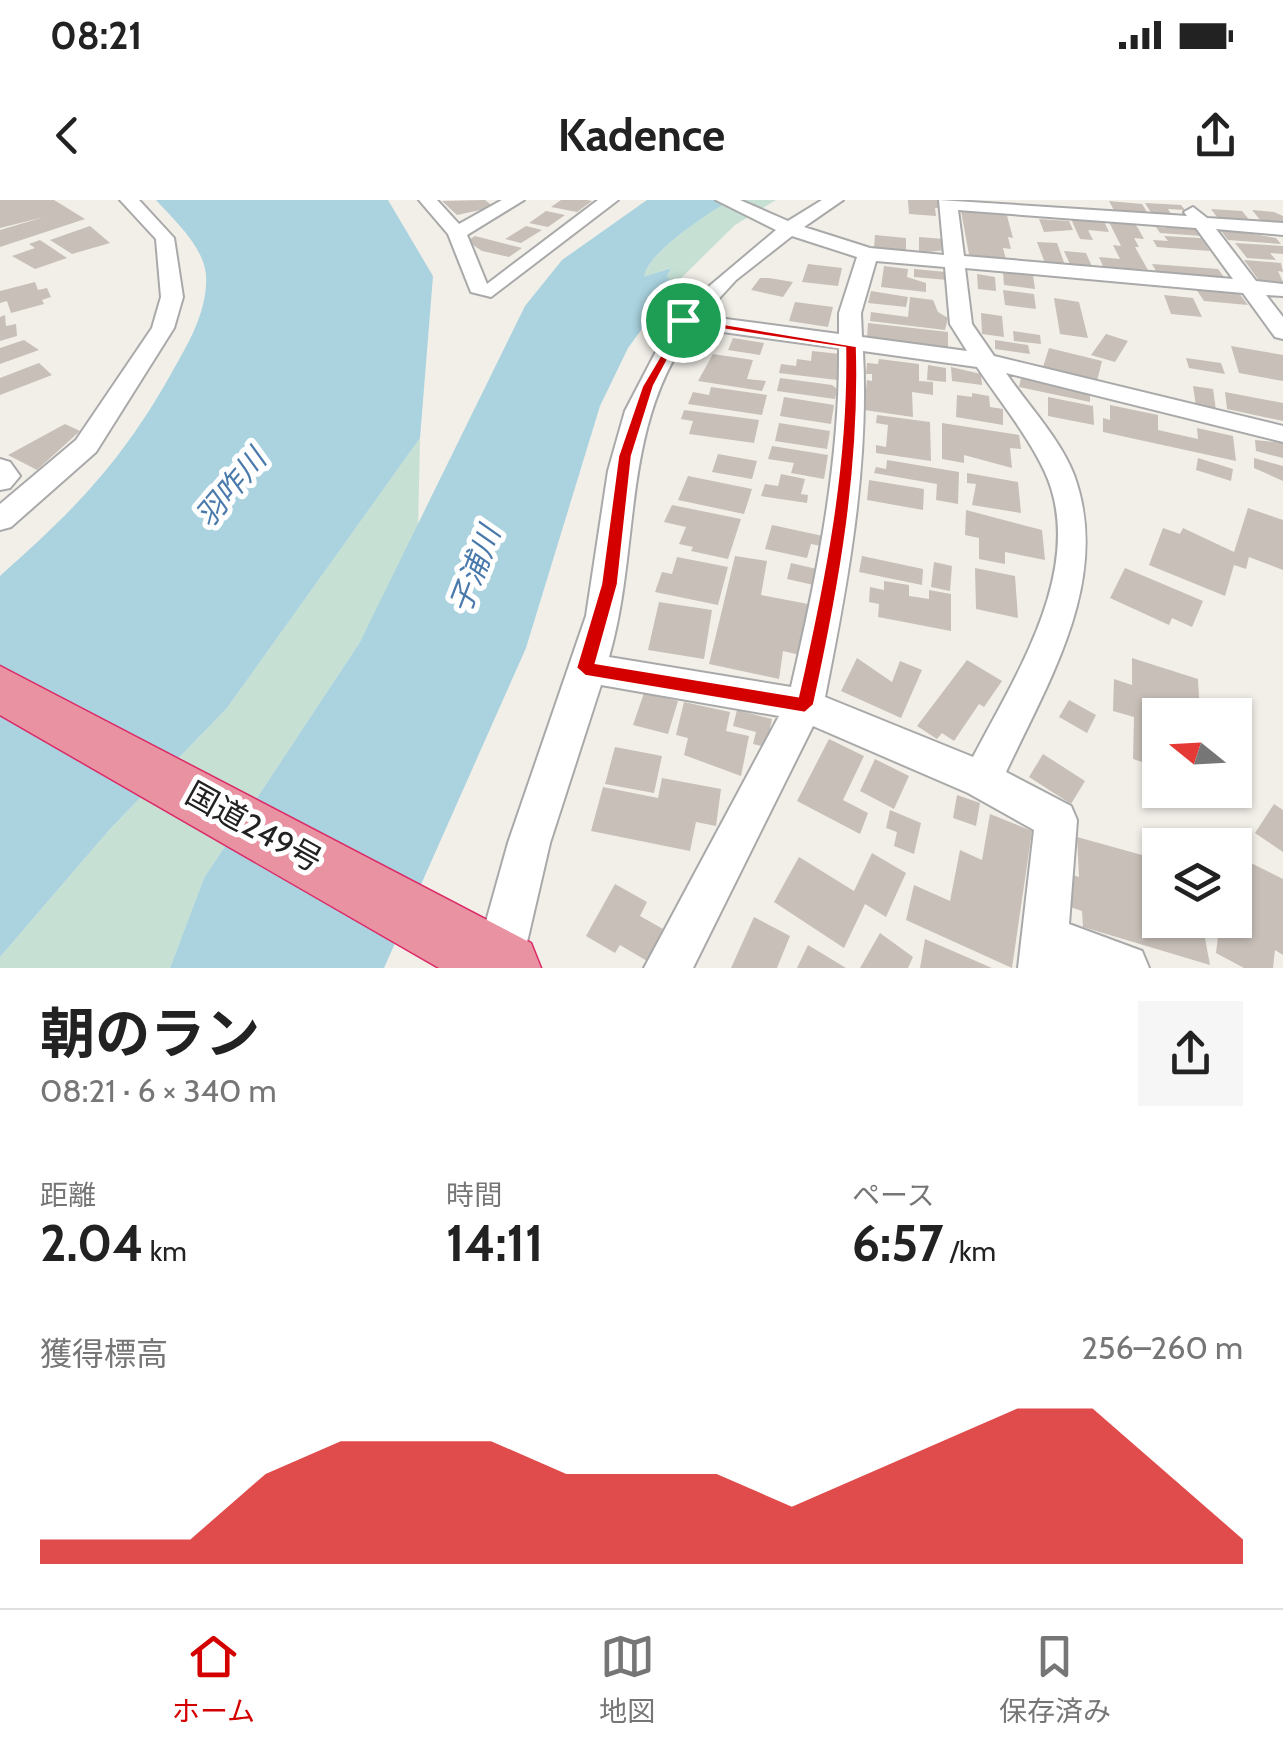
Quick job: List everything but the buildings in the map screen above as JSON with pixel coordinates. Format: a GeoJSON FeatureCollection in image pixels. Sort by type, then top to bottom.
{"type":"FeatureCollection","features":[{"type":"Feature","properties":{"kind":"highway","name":"国道249号"},"geometry":{"type":"LineString","coordinates":[[0,688],[434,925],[501,966]]}},
{"type":"Feature","properties":{"kind":"street"},"geometry":{"type":"LineString","coordinates":[[0,520],[86,446],[163,328],[172,298],[165,238],[128,200]]}},
{"type":"Feature","properties":{"kind":"street"},"geometry":{"type":"LineString","coordinates":[[428,200],[456,233],[478,288],[491,291],[610,200]]}},
{"type":"Feature","properties":{"kind":"street"},"geometry":{"type":"LineString","coordinates":[[456,233],[516,200]]}},
{"type":"Feature","properties":{"kind":"street"},"geometry":{"type":"LineString","coordinates":[[725,200],[782,226],[868,254],[957,265],[1283,290]]}},
{"type":"Feature","properties":{"kind":"street"},"geometry":{"type":"LineString","coordinates":[[501,966],[528,848],[610,584],[625,456],[648,386],[683,320],[726,276],[782,226],[834,200]]}},
{"type":"Feature","properties":{"kind":"street"},"geometry":{"type":"LineString","coordinates":[[1184,200],[1283,332]]}},
{"type":"Feature","properties":{"kind":"street"},"geometry":{"type":"LineString","coordinates":[[982,780],[1046,651],[1066,589],[1073,530],[1059,472],[961,324],[949,202],[1283,228]]}},
{"type":"Feature","properties":{"kind":"street"},"geometry":{"type":"LineString","coordinates":[[668,968],[805,705],[834,572],[853,416],[850,313],[868,254]]}},
{"type":"Feature","properties":{"kind":"street"},"geometry":{"type":"LineString","coordinates":[[683,320],[851,346],[986,361],[1283,434]]}},
{"type":"Feature","properties":{"kind":"street"},"geometry":{"type":"LineString","coordinates":[[0,468],[6,476],[0,480]]}},
{"type":"Feature","properties":{"kind":"street"},"geometry":{"type":"LineString","coordinates":[[585,668],[805,705],[982,780],[1056,820],[1043,953],[1125,968]]}},
{"type":"Feature","properties":{"kind":"green space"},"geometry":{"type":"Polygon","coordinates":[[[731,200],[776,200],[735,225],[674,285],[667,276],[670,268],[643,278],[667,245],[731,200]]]}},
{"type":"Feature","properties":{"kind":"green space"},"geometry":{"type":"Polygon","coordinates":[[[420,438],[418,531],[360,642],[204,878],[170,968],[0,968],[0,957],[110,829],[227,708],[420,438]]]}},
{"type":"Feature","properties":{"kind":"water","name":"羽咋川"},"geometry":{"type":"Polygon","coordinates":[[[156,200],[388,200],[433,276],[420,438],[227,708],[110,829],[0,957],[0,576],[74,506],[115,460],[152,406],[196,327],[206,288],[204,265],[187,234],[156,200]]]}},
{"type":"Feature","properties":{"kind":"water","name":"子浦川"},"geometry":{"type":"Polygon","coordinates":[[[647,200],[731,200],[680,234],[648,267],[644,277],[671,268],[667,276],[674,285],[628,348],[600,406],[526,648],[384,968],[170,968],[204,878],[360,642],[525,306],[562,260],[647,200]]]}},
{"type":"Feature","properties":{"kind":"route"},"geometry":{"type":"LineString","coordinates":[[683,320],[851,346],[853,416],[834,572],[805,705],[585,668],[610,584],[625,456],[648,386],[683,320]]}}]}
